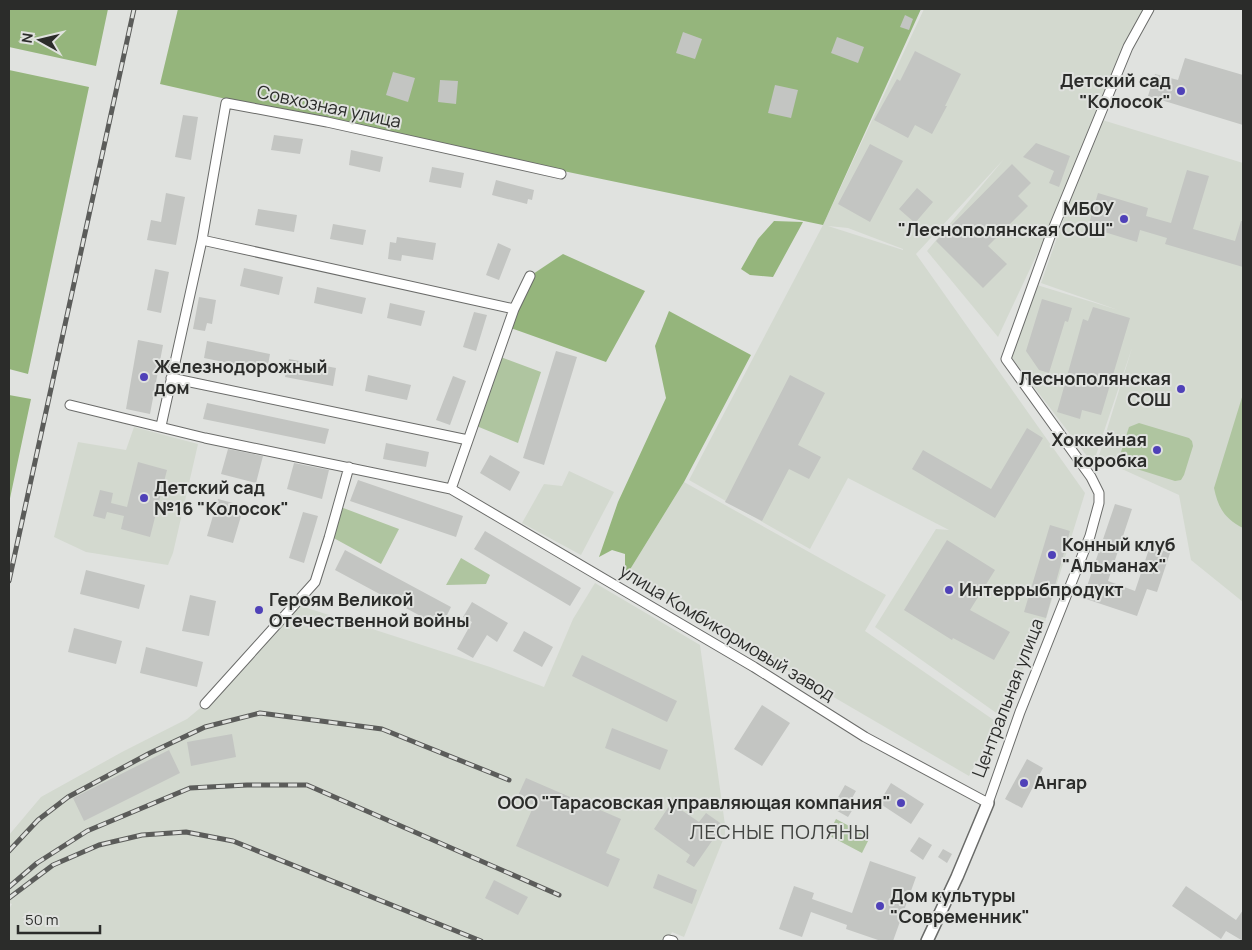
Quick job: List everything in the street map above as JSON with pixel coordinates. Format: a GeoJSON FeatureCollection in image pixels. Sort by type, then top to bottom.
{"type":"FeatureCollection","features":[{"type":"Feature","properties":{"kind":"street","name":"Центральная улица"},"geometry":{"type":"LineString","coordinates":[[927,941],[957,877],[988,803],[1020,712],[1090,536],[1099,503],[1099,493],[1091,477],[1006,359],[1051,234],[1128,47],[1149,9]]}},
{"type":"Feature","properties":{"kind":"street","name":"Совхозная улица"},"geometry":{"type":"LineString","coordinates":[[161,426],[202,240],[226,103],[326,122],[561,174]]}},
{"type":"Feature","properties":{"kind":"street"},"geometry":{"type":"LineString","coordinates":[[202,240],[514,309]]}},
{"type":"Feature","properties":{"kind":"street"},"geometry":{"type":"LineString","coordinates":[[451,488],[514,309],[530,276]]}},
{"type":"Feature","properties":{"kind":"street"},"geometry":{"type":"LineString","coordinates":[[171,378],[468,440]]}},
{"type":"Feature","properties":{"kind":"street","name":"улица Комбикормовый завод"},"geometry":{"type":"LineString","coordinates":[[70,406],[206,438],[451,488],[754,667],[865,737],[988,803]]}},
{"type":"Feature","properties":{"kind":"street"},"geometry":{"type":"LineString","coordinates":[[205,704],[315,582],[349,467]]}},
{"type":"Feature","properties":{"kind":"shaded area"},"geometry":{"type":"Polygon","coordinates":[[[924,9],[1149,9],[1099,119],[1243,163],[1243,602],[1191,560],[1179,495],[1111,464],[1097,462],[1132,348],[1093,464],[1011,357],[1037,285],[1118,310],[1041,283],[1094,133],[998,337],[927,251],[1004,159],[916,254],[1085,493],[1044,625],[1002,717],[875,627],[936,529],[949,530],[848,478],[810,549],[689,480],[823,225],[924,9]],[[828,226],[903,250],[903,249],[848,228],[828,226]]]}},
{"type":"Feature","properties":{"kind":"shaded area"},"geometry":{"type":"Polygon","coordinates":[[[134,427],[198,444],[173,553],[168,565],[86,552],[54,537],[78,442],[126,450],[134,427]]]}},
{"type":"Feature","properties":{"kind":"shaded area"},"geometry":{"type":"Polygon","coordinates":[[[569,471],[614,492],[581,555],[522,523],[544,484],[562,486],[569,471]]]}},
{"type":"Feature","properties":{"kind":"shaded area"},"geometry":{"type":"Polygon","coordinates":[[[684,482],[886,595],[865,631],[998,723],[969,776],[626,576],[684,482]]]}},
{"type":"Feature","properties":{"kind":"shaded area"},"geometry":{"type":"Polygon","coordinates":[[[595,583],[700,645],[725,835],[684,937],[672,932],[668,941],[9,941],[9,909],[12,904],[9,903],[9,835],[41,797],[122,752],[187,719],[205,704],[295,604],[490,667],[544,687],[573,619],[595,583]]]}},
{"type":"Feature","properties":{"kind":"green space"},"geometry":{"type":"Polygon","coordinates":[[[9,9],[108,9],[96,66],[9,47],[9,9]]]}},
{"type":"Feature","properties":{"kind":"green space"},"geometry":{"type":"Polygon","coordinates":[[[178,9],[921,9],[823,225],[327,122],[160,84],[178,9]]]}},
{"type":"Feature","properties":{"kind":"green space"},"geometry":{"type":"Polygon","coordinates":[[[9,70],[89,87],[28,374],[9,369],[9,70]]]}},
{"type":"Feature","properties":{"kind":"green space"},"geometry":{"type":"Polygon","coordinates":[[[774,221],[803,222],[773,277],[750,275],[741,269],[758,239],[774,221]]]}},
{"type":"Feature","properties":{"kind":"green space"},"geometry":{"type":"Polygon","coordinates":[[[563,254],[645,291],[606,362],[508,327],[530,276],[563,254]]]}},
{"type":"Feature","properties":{"kind":"green space"},"geometry":{"type":"Polygon","coordinates":[[[669,311],[751,355],[684,482],[626,576],[622,571],[625,567],[625,554],[612,550],[599,557],[618,502],[666,398],[655,346],[669,311]]]}},
{"type":"Feature","properties":{"kind":"green space"},"geometry":{"type":"Polygon","coordinates":[[[498,356],[541,372],[518,443],[474,425],[498,356]]]}},
{"type":"Feature","properties":{"kind":"green space"},"geometry":{"type":"Polygon","coordinates":[[[1243,394],[1243,528],[1231,521],[1223,512],[1214,488],[1243,394]]]}},
{"type":"Feature","properties":{"kind":"green space"},"geometry":{"type":"Polygon","coordinates":[[[9,395],[31,399],[9,503],[9,395]]]}},
{"type":"Feature","properties":{"kind":"green space","name":"Хоккейная коробка"},"geometry":{"type":"Polygon","coordinates":[[[1139,423],[1189,438],[1192,441],[1193,446],[1181,480],[1175,481],[1124,465],[1120,455],[1129,427],[1139,423]]]}},
{"type":"Feature","properties":{"kind":"green space"},"geometry":{"type":"Polygon","coordinates":[[[338,506],[399,529],[381,564],[330,536],[338,506]]]}},
{"type":"Feature","properties":{"kind":"green space"},"geometry":{"type":"Polygon","coordinates":[[[461,558],[490,575],[486,584],[446,585],[461,558]]]}},
{"type":"Feature","properties":{"kind":"green space"},"geometry":{"type":"Polygon","coordinates":[[[836,819],[870,837],[862,853],[828,835],[836,819]]]}},
{"type":"Feature","properties":{"kind":"building"},"geometry":{"type":"Polygon","coordinates":[[[905,15],[913,19],[909,30],[900,27],[905,15]]]}},
{"type":"Feature","properties":{"kind":"building"},"geometry":{"type":"Polygon","coordinates":[[[683,32],[702,39],[695,59],[676,53],[683,32]]]}},
{"type":"Feature","properties":{"kind":"building"},"geometry":{"type":"Polygon","coordinates":[[[837,37],[864,47],[858,63],[831,53],[837,37]]]}},
{"type":"Feature","properties":{"kind":"building"},"geometry":{"type":"Polygon","coordinates":[[[915,51],[961,74],[932,134],[915,125],[908,138],[874,120],[897,79],[900,81],[915,51]]]}},
{"type":"Feature","properties":{"kind":"building","name":"Детский сад \"Колосок\""},"geometry":{"type":"Polygon","coordinates":[[[1185,58],[1243,75],[1243,125],[1148,96],[1155,74],[1178,80],[1185,58]]]}},
{"type":"Feature","properties":{"kind":"building"},"geometry":{"type":"Polygon","coordinates":[[[393,72],[415,78],[408,102],[386,95],[393,72]]]}},
{"type":"Feature","properties":{"kind":"building"},"geometry":{"type":"Polygon","coordinates":[[[440,80],[458,81],[456,104],[438,102],[440,80]]]}},
{"type":"Feature","properties":{"kind":"building"},"geometry":{"type":"Polygon","coordinates":[[[775,85],[798,90],[791,118],[768,113],[775,85]]]}},
{"type":"Feature","properties":{"kind":"building"},"geometry":{"type":"Polygon","coordinates":[[[183,115],[198,117],[191,160],[175,157],[183,115]]]}},
{"type":"Feature","properties":{"kind":"building"},"geometry":{"type":"Polygon","coordinates":[[[274,135],[303,139],[300,154],[271,150],[274,135]]]}},
{"type":"Feature","properties":{"kind":"building"},"geometry":{"type":"Polygon","coordinates":[[[1036,143],[1070,156],[1059,187],[1049,183],[1054,171],[1023,157],[1036,143]]]}},
{"type":"Feature","properties":{"kind":"building"},"geometry":{"type":"Polygon","coordinates":[[[870,144],[903,161],[870,222],[838,204],[870,144]]]}},
{"type":"Feature","properties":{"kind":"building"},"geometry":{"type":"Polygon","coordinates":[[[351,150],[383,157],[380,172],[349,165],[351,150]]]}},
{"type":"Feature","properties":{"kind":"building"},"geometry":{"type":"Polygon","coordinates":[[[1012,164],[1031,183],[1018,196],[1028,206],[988,246],[1007,264],[983,288],[936,241],[1012,164]]]}},
{"type":"Feature","properties":{"kind":"building"},"geometry":{"type":"Polygon","coordinates":[[[432,167],[464,173],[461,188],[429,182],[432,167]]]}},
{"type":"Feature","properties":{"kind":"building","name":"МБОУ \"Леснополянская СОШ\""},"geometry":{"type":"Polygon","coordinates":[[[1187,170],[1209,176],[1193,229],[1235,241],[1241,221],[1243,221],[1243,267],[1165,244],[1167,238],[1140,230],[1137,242],[1088,227],[1098,193],[1148,208],[1146,216],[1171,223],[1187,170]]]}},
{"type":"Feature","properties":{"kind":"building"},"geometry":{"type":"Polygon","coordinates":[[[496,180],[534,190],[532,200],[528,199],[527,204],[492,195],[496,180]]]}},
{"type":"Feature","properties":{"kind":"building"},"geometry":{"type":"Polygon","coordinates":[[[917,188],[933,202],[915,223],[899,209],[917,188]]]}},
{"type":"Feature","properties":{"kind":"building"},"geometry":{"type":"Polygon","coordinates":[[[166,193],[185,197],[176,245],[147,240],[151,220],[161,222],[166,193]]]}},
{"type":"Feature","properties":{"kind":"building"},"geometry":{"type":"Polygon","coordinates":[[[258,209],[297,215],[294,232],[255,225],[258,209]]]}},
{"type":"Feature","properties":{"kind":"building"},"geometry":{"type":"Polygon","coordinates":[[[333,224],[366,230],[363,245],[330,239],[333,224]]]}},
{"type":"Feature","properties":{"kind":"building"},"geometry":{"type":"Polygon","coordinates":[[[397,237],[436,243],[433,260],[402,255],[401,261],[388,259],[390,242],[396,243],[397,237]]]}},
{"type":"Feature","properties":{"kind":"building"},"geometry":{"type":"Polygon","coordinates":[[[498,243],[511,249],[499,280],[486,275],[498,243]]]}},
{"type":"Feature","properties":{"kind":"building"},"geometry":{"type":"Polygon","coordinates":[[[244,268],[283,277],[279,295],[240,286],[244,268]]]}},
{"type":"Feature","properties":{"kind":"building"},"geometry":{"type":"Polygon","coordinates":[[[155,269],[169,272],[161,313],[147,310],[155,269]]]}},
{"type":"Feature","properties":{"kind":"building"},"geometry":{"type":"Polygon","coordinates":[[[317,287],[366,298],[362,314],[314,303],[317,287]]]}},
{"type":"Feature","properties":{"kind":"building"},"geometry":{"type":"Polygon","coordinates":[[[199,297],[216,300],[212,324],[207,323],[205,331],[193,329],[199,297]]]}},
{"type":"Feature","properties":{"kind":"building"},"geometry":{"type":"Polygon","coordinates":[[[1042,299],[1072,308],[1068,322],[1065,321],[1049,373],[1039,370],[1026,351],[1042,299]]]}},
{"type":"Feature","properties":{"kind":"building"},"geometry":{"type":"Polygon","coordinates":[[[390,303],[425,311],[421,326],[387,318],[390,303]]]}},
{"type":"Feature","properties":{"kind":"building"},"geometry":{"type":"Polygon","coordinates":[[[1093,307],[1130,318],[1101,415],[1082,410],[1080,419],[1057,412],[1083,319],[1088,321],[1093,307]]]}},
{"type":"Feature","properties":{"kind":"building"},"geometry":{"type":"Polygon","coordinates":[[[474,312],[487,315],[476,351],[463,347],[474,312]]]}},
{"type":"Feature","properties":{"kind":"building","name":"Железнодорожный дом"},"geometry":{"type":"Polygon","coordinates":[[[138,340],[163,345],[150,414],[126,409],[138,340]]]}},
{"type":"Feature","properties":{"kind":"building"},"geometry":{"type":"Polygon","coordinates":[[[207,341],[270,354],[267,371],[204,358],[207,341]]]}},
{"type":"Feature","properties":{"kind":"building"},"geometry":{"type":"Polygon","coordinates":[[[556,351],[577,357],[544,465],[523,458],[556,351]]]}},
{"type":"Feature","properties":{"kind":"building"},"geometry":{"type":"Polygon","coordinates":[[[289,359],[336,368],[333,386],[285,377],[289,359]]]}},
{"type":"Feature","properties":{"kind":"building"},"geometry":{"type":"Polygon","coordinates":[[[368,375],[411,385],[407,400],[365,391],[368,375]]]}},
{"type":"Feature","properties":{"kind":"building"},"geometry":{"type":"Polygon","coordinates":[[[790,375],[825,393],[798,445],[821,457],[809,479],[789,469],[762,521],[725,502],[790,375]]]}},
{"type":"Feature","properties":{"kind":"building"},"geometry":{"type":"Polygon","coordinates":[[[453,376],[466,381],[450,425],[436,420],[453,376]]]}},
{"type":"Feature","properties":{"kind":"building"},"geometry":{"type":"Polygon","coordinates":[[[207,403],[329,429],[325,444],[203,419],[207,403]]]}},
{"type":"Feature","properties":{"kind":"building"},"geometry":{"type":"Polygon","coordinates":[[[1027,428],[1043,438],[995,518],[912,469],[923,450],[991,489],[1027,428]]]}},
{"type":"Feature","properties":{"kind":"building"},"geometry":{"type":"Polygon","coordinates":[[[386,443],[429,452],[426,467],[383,459],[386,443]]]}},
{"type":"Feature","properties":{"kind":"building"},"geometry":{"type":"Polygon","coordinates":[[[228,449],[263,456],[256,483],[221,474],[228,449]]]}},
{"type":"Feature","properties":{"kind":"building"},"geometry":{"type":"Polygon","coordinates":[[[490,455],[520,472],[510,491],[480,473],[490,455]]]}},
{"type":"Feature","properties":{"kind":"building","name":"Детский сад №16 \"Колосок\""},"geometry":{"type":"Polygon","coordinates":[[[138,462],[167,470],[150,537],[121,529],[124,516],[107,512],[105,519],[93,516],[100,490],[113,493],[111,503],[127,507],[138,462]]]}},
{"type":"Feature","properties":{"kind":"building"},"geometry":{"type":"Polygon","coordinates":[[[294,463],[329,470],[322,499],[287,489],[294,463]]]}},
{"type":"Feature","properties":{"kind":"building"},"geometry":{"type":"Polygon","coordinates":[[[358,480],[463,516],[456,537],[350,501],[358,480]]]}},
{"type":"Feature","properties":{"kind":"building"},"geometry":{"type":"Polygon","coordinates":[[[218,499],[244,506],[233,543],[207,536],[218,499]]]}},
{"type":"Feature","properties":{"kind":"building"},"geometry":{"type":"Polygon","coordinates":[[[1115,504],[1132,509],[1108,581],[1135,591],[1150,546],[1170,553],[1157,592],[1147,589],[1137,616],[1083,598],[1115,504]]]}},
{"type":"Feature","properties":{"kind":"building"},"geometry":{"type":"Polygon","coordinates":[[[303,512],[318,516],[304,563],[289,558],[303,512]]]}},
{"type":"Feature","properties":{"kind":"building"},"geometry":{"type":"Polygon","coordinates":[[[1050,525],[1070,531],[1046,618],[1024,612],[1050,525]]]}},
{"type":"Feature","properties":{"kind":"building"},"geometry":{"type":"Polygon","coordinates":[[[485,531],[581,588],[570,606],[474,549],[485,531]]]}},
{"type":"Feature","properties":{"kind":"building","name":"Интеррыбпродукт"},"geometry":{"type":"Polygon","coordinates":[[[947,540],[995,570],[970,610],[1010,632],[994,660],[953,638],[952,640],[904,610],[947,540]]]}},
{"type":"Feature","properties":{"kind":"building"},"geometry":{"type":"Polygon","coordinates":[[[345,550],[451,607],[441,627],[335,570],[345,550]]]}},
{"type":"Feature","properties":{"kind":"building"},"geometry":{"type":"Polygon","coordinates":[[[86,570],[145,585],[139,609],[80,594],[86,570]]]}},
{"type":"Feature","properties":{"kind":"building"},"geometry":{"type":"Polygon","coordinates":[[[190,595],[216,601],[209,636],[182,631],[190,595]]]}},
{"type":"Feature","properties":{"kind":"building"},"geometry":{"type":"Polygon","coordinates":[[[472,602],[508,623],[497,642],[487,635],[473,658],[457,649],[472,622],[463,617],[472,602]]]}},
{"type":"Feature","properties":{"kind":"building"},"geometry":{"type":"Polygon","coordinates":[[[74,628],[122,641],[116,664],[68,652],[74,628]]]}},
{"type":"Feature","properties":{"kind":"building"},"geometry":{"type":"Polygon","coordinates":[[[524,631],[553,647],[542,667],[513,651],[524,631]]]}},
{"type":"Feature","properties":{"kind":"building"},"geometry":{"type":"Polygon","coordinates":[[[146,647],[203,662],[197,687],[140,673],[146,647]]]}},
{"type":"Feature","properties":{"kind":"building"},"geometry":{"type":"Polygon","coordinates":[[[582,655],[677,701],[667,722],[572,676],[582,655]]]}},
{"type":"Feature","properties":{"kind":"building"},"geometry":{"type":"Polygon","coordinates":[[[762,705],[790,723],[762,766],[734,749],[762,705]]]}},
{"type":"Feature","properties":{"kind":"building"},"geometry":{"type":"Polygon","coordinates":[[[612,728],[668,750],[660,770],[605,748],[612,728]]]}},
{"type":"Feature","properties":{"kind":"building"},"geometry":{"type":"Polygon","coordinates":[[[232,734],[236,757],[191,766],[187,742],[232,734]]]}},
{"type":"Feature","properties":{"kind":"building"},"geometry":{"type":"Polygon","coordinates":[[[169,750],[180,773],[84,821],[73,798],[169,750]]]}},
{"type":"Feature","properties":{"kind":"building","name":"Ангар"},"geometry":{"type":"Polygon","coordinates":[[[1027,759],[1043,768],[1022,808],[1005,799],[1027,759]]]}},
{"type":"Feature","properties":{"kind":"building"},"geometry":{"type":"Polygon","coordinates":[[[526,778],[621,819],[606,853],[620,859],[608,887],[516,846],[534,805],[517,798],[526,778]]]}},
{"type":"Feature","properties":{"kind":"building","name":"ООО \"Тарасовская управляющая компания\""},"geometry":{"type":"Polygon","coordinates":[[[891,783],[924,804],[911,824],[879,803],[891,783]]]}},
{"type":"Feature","properties":{"kind":"building"},"geometry":{"type":"Polygon","coordinates":[[[845,785],[856,791],[852,798],[858,801],[848,817],[832,808],[845,785]]]}},
{"type":"Feature","properties":{"kind":"building"},"geometry":{"type":"Polygon","coordinates":[[[671,803],[699,822],[706,813],[723,825],[694,867],[686,862],[690,855],[654,829],[671,803]]]}},
{"type":"Feature","properties":{"kind":"building"},"geometry":{"type":"Polygon","coordinates":[[[919,837],[932,845],[923,860],[910,851],[919,837]]]}},
{"type":"Feature","properties":{"kind":"building"},"geometry":{"type":"Polygon","coordinates":[[[943,849],[952,854],[947,863],[938,857],[943,849]]]}},
{"type":"Feature","properties":{"kind":"building","name":"Дом культуры \"Современник\""},"geometry":{"type":"Polygon","coordinates":[[[870,861],[916,877],[893,941],[881,941],[846,929],[847,925],[811,912],[802,937],[779,929],[794,886],[814,893],[812,899],[852,913],[870,861]]]}},
{"type":"Feature","properties":{"kind":"building"},"geometry":{"type":"Polygon","coordinates":[[[658,874],[697,890],[692,904],[653,888],[658,874]]]}},
{"type":"Feature","properties":{"kind":"building"},"geometry":{"type":"Polygon","coordinates":[[[494,880],[528,897],[518,915],[485,898],[494,880]]]}},
{"type":"Feature","properties":{"kind":"building"},"geometry":{"type":"Polygon","coordinates":[[[1186,886],[1236,920],[1243,910],[1243,941],[1226,931],[1221,939],[1172,906],[1186,886]]]}},
{"type":"Feature","properties":{"kind":"railway"},"geometry":{"type":"LineString","coordinates":[[9,581],[134,9]]}},
{"type":"Feature","properties":{"kind":"railway"},"geometry":{"type":"LineString","coordinates":[[9,851],[38,820],[68,797],[150,753],[205,727],[260,713],[382,729],[509,780]]}},
{"type":"Feature","properties":{"kind":"railway"},"geometry":{"type":"LineString","coordinates":[[9,887],[37,863],[87,831],[190,788],[247,785],[307,785],[559,895]]}},
{"type":"Feature","properties":{"kind":"railway"},"geometry":{"type":"LineString","coordinates":[[9,898],[53,865],[99,845],[142,835],[186,832],[233,841],[481,941]]}},
{"type":"Feature","properties":{"kind":"place","name":"Детский сад \"Колосок\""},"geometry":{"type":"Point","coordinates":[1181,91]}},
{"type":"Feature","properties":{"kind":"place","name":"МБОУ \"Леснополянская СОШ\""},"geometry":{"type":"Point","coordinates":[1124,219]}},
{"type":"Feature","properties":{"kind":"place","name":"Железнодорожный дом"},"geometry":{"type":"Point","coordinates":[144,377]}},
{"type":"Feature","properties":{"kind":"place","name":"Леснополянская СОШ"},"geometry":{"type":"Point","coordinates":[1181,389]}},
{"type":"Feature","properties":{"kind":"place","name":"Хоккейная коробка"},"geometry":{"type":"Point","coordinates":[1157,450]}},
{"type":"Feature","properties":{"kind":"place","name":"Детский сад №16 \"Колосок\""},"geometry":{"type":"Point","coordinates":[144,498]}},
{"type":"Feature","properties":{"kind":"place","name":"Конный клуб \"Альманах\""},"geometry":{"type":"Point","coordinates":[1052,555]}},
{"type":"Feature","properties":{"kind":"place","name":"Интеррыбпродукт"},"geometry":{"type":"Point","coordinates":[949,590]}},
{"type":"Feature","properties":{"kind":"place","name":"Героям Великой Отечественной войны"},"geometry":{"type":"Point","coordinates":[259,610]}},
{"type":"Feature","properties":{"kind":"place","name":"Ангар"},"geometry":{"type":"Point","coordinates":[1024,783]}},
{"type":"Feature","properties":{"kind":"place","name":"ООО \"Тарасовская управляющая компания\""},"geometry":{"type":"Point","coordinates":[901,803]}},
{"type":"Feature","properties":{"kind":"place","name":"Дом культуры \"Современник\""},"geometry":{"type":"Point","coordinates":[880,906]}},
{"type":"Feature","properties":{"kind":"district","name":"ЛЕСНЫЕ ПОЛЯНЫ"},"geometry":{"type":"Point","coordinates":[780,832]}}]}
